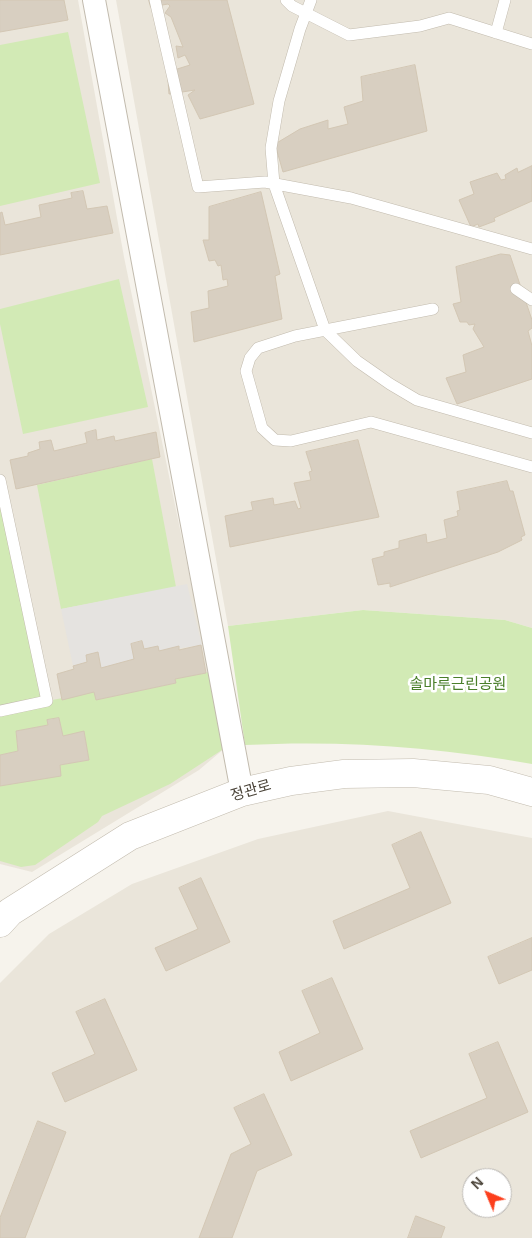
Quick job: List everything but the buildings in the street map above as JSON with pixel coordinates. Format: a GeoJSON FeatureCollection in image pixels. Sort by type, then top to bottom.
{"type":"FeatureCollection","features":[{"type":"Feature","properties":{"kind":"street"},"geometry":{"type":"LineString","coordinates":[[94,0],[242,792]]}},
{"type":"Feature","properties":{"kind":"street","name":"정관로"},"geometry":{"type":"LineString","coordinates":[[3,912],[130,836],[242,792],[291,781],[344,774],[413,773],[489,780],[532,792]]}},
{"type":"Feature","properties":{"kind":"lane"},"geometry":{"type":"LineString","coordinates":[[155,0],[198,187],[265,182],[351,198],[532,249]]}},
{"type":"Feature","properties":{"kind":"lane"},"geometry":{"type":"LineString","coordinates":[[286,0],[306,13],[349,35],[420,26],[449,18],[532,44]]}},
{"type":"Feature","properties":{"kind":"lane"},"geometry":{"type":"LineString","coordinates":[[311,0],[277,110],[271,148],[274,184],[325,330],[357,361],[417,400],[532,433]]}},
{"type":"Feature","properties":{"kind":"lane"},"geometry":{"type":"LineString","coordinates":[[496,33],[505,0]]}},
{"type":"Feature","properties":{"kind":"lane"},"geometry":{"type":"LineString","coordinates":[[516,289],[532,300]]}},
{"type":"Feature","properties":{"kind":"lane"},"geometry":{"type":"LineString","coordinates":[[434,309],[295,336],[258,348],[250,358],[246,371],[262,428],[275,440],[290,441],[371,422],[532,467]]}},
{"type":"Feature","properties":{"kind":"lane"},"geometry":{"type":"LineString","coordinates":[[0,480],[47,701],[0,711]]}},
{"type":"Feature","properties":{"kind":"shaded area"},"geometry":{"type":"Polygon","coordinates":[[[0,0],[78,0],[124,257],[225,748],[199,770],[32,872],[0,864],[0,0]]]}},
{"type":"Feature","properties":{"kind":"shaded area"},"geometry":{"type":"Polygon","coordinates":[[[116,0],[532,0],[532,628],[505,620],[363,610],[228,626],[116,0]]]}},
{"type":"Feature","properties":{"kind":"shaded area"},"geometry":{"type":"Polygon","coordinates":[[[187,584],[202,645],[159,651],[144,649],[142,641],[131,644],[134,659],[101,668],[98,652],[86,655],[87,662],[73,666],[61,609],[187,584]]]}},
{"type":"Feature","properties":{"kind":"shaded area"},"geometry":{"type":"Polygon","coordinates":[[[388,811],[532,838],[532,1238],[0,1238],[0,983],[49,934],[132,884],[258,839],[388,811]]]}},
{"type":"Feature","properties":{"kind":"green space"},"geometry":{"type":"Polygon","coordinates":[[[68,32],[100,183],[0,206],[0,45],[68,32]]]}},
{"type":"Feature","properties":{"kind":"green space"},"geometry":{"type":"Polygon","coordinates":[[[119,279],[148,407],[23,434],[0,324],[0,309],[119,279]]]}},
{"type":"Feature","properties":{"kind":"green space"},"geometry":{"type":"Polygon","coordinates":[[[152,459],[176,587],[61,609],[37,485],[152,459]]]}},
{"type":"Feature","properties":{"kind":"green space"},"geometry":{"type":"Polygon","coordinates":[[[6,508],[47,701],[94,692],[96,700],[176,683],[175,679],[209,672],[225,748],[170,784],[102,816],[98,822],[35,865],[21,867],[0,861],[0,786],[60,765],[89,760],[84,732],[63,736],[59,718],[47,720],[48,725],[16,731],[18,751],[0,755],[0,510],[6,508]]]}},
{"type":"Feature","properties":{"kind":"green space","name":"솔마루근린공원"},"geometry":{"type":"Polygon","coordinates":[[[363,610],[505,620],[532,628],[532,764],[461,753],[389,746],[317,743],[245,745],[228,626],[363,610]]]}}]}
